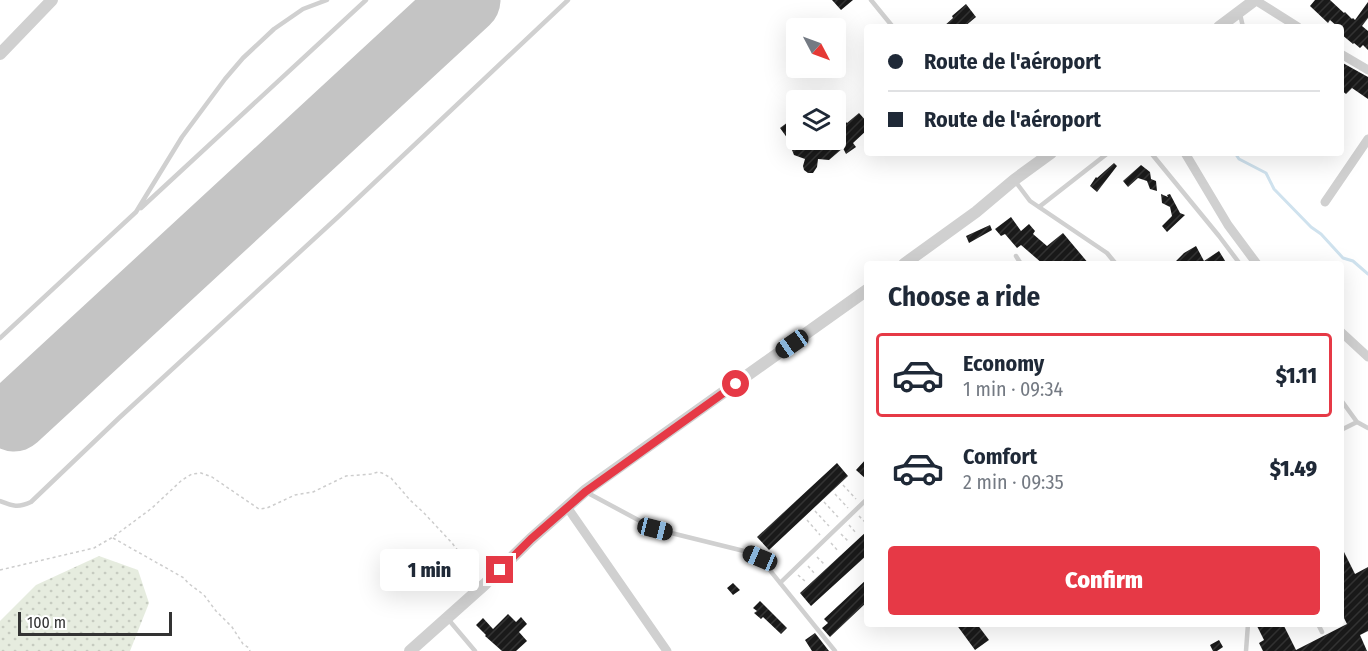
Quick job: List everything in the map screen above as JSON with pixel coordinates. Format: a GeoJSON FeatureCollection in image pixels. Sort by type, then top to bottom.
{"type":"FeatureCollection","features":[{"type":"Feature","properties":{"kind":"street"},"geometry":{"type":"LineString","coordinates":[[0,54],[52,0]]}},
{"type":"Feature","properties":{"kind":"street"},"geometry":{"type":"LineString","coordinates":[[1224,24],[1255,0],[1293,24]]}},
{"type":"Feature","properties":{"kind":"street"},"geometry":{"type":"LineString","coordinates":[[1344,56],[1368,70]]}},
{"type":"Feature","properties":{"kind":"street"},"geometry":{"type":"LineString","coordinates":[[1325,202],[1368,139]]}},
{"type":"Feature","properties":{"kind":"street"},"geometry":{"type":"LineString","coordinates":[[908,261],[976,212],[1047,156]]}},
{"type":"Feature","properties":{"kind":"street"},"geometry":{"type":"LineString","coordinates":[[1187,156],[1228,225],[1255,261]]}},
{"type":"Feature","properties":{"kind":"street"},"geometry":{"type":"LineString","coordinates":[[410,651],[585,492],[864,292]]}},
{"type":"Feature","properties":{"kind":"street"},"geometry":{"type":"LineString","coordinates":[[1344,335],[1368,357]]}},
{"type":"Feature","properties":{"kind":"street"},"geometry":{"type":"LineString","coordinates":[[567,507],[667,651]]}},
{"type":"Feature","properties":{"kind":"lane"},"geometry":{"type":"LineString","coordinates":[[136,212],[182,137],[243,58],[274,29],[303,9],[327,0]]}},
{"type":"Feature","properties":{"kind":"lane"},"geometry":{"type":"LineString","coordinates":[[0,338],[366,0]]}},
{"type":"Feature","properties":{"kind":"lane"},"geometry":{"type":"LineString","coordinates":[[0,501],[21,507],[31,502],[568,0]]}},
{"type":"Feature","properties":{"kind":"lane"},"geometry":{"type":"LineString","coordinates":[[871,0],[891,24]]}},
{"type":"Feature","properties":{"kind":"lane"},"geometry":{"type":"LineString","coordinates":[[1239,12],[1242,24]]}},
{"type":"Feature","properties":{"kind":"lane"},"geometry":{"type":"LineString","coordinates":[[1039,207],[1104,156]]}},
{"type":"Feature","properties":{"kind":"lane"},"geometry":{"type":"LineString","coordinates":[[1153,156],[1238,261]]}},
{"type":"Feature","properties":{"kind":"lane"},"geometry":{"type":"LineString","coordinates":[[1014,180],[1030,201],[1107,253],[1114,261]]}},
{"type":"Feature","properties":{"kind":"lane"},"geometry":{"type":"LineString","coordinates":[[1016,256],[1019,261]]}},
{"type":"Feature","properties":{"kind":"lane"},"geometry":{"type":"LineString","coordinates":[[1344,404],[1357,422],[1368,428]]}},
{"type":"Feature","properties":{"kind":"lane"},"geometry":{"type":"LineString","coordinates":[[1344,428],[1357,422]]}},
{"type":"Feature","properties":{"kind":"lane"},"geometry":{"type":"LineString","coordinates":[[585,492],[655,529],[744,551],[760,558],[835,651]]}},
{"type":"Feature","properties":{"kind":"lane"},"geometry":{"type":"LineString","coordinates":[[780,583],[864,502]]}},
{"type":"Feature","properties":{"kind":"lane"},"geometry":{"type":"LineString","coordinates":[[448,618],[475,651]]}},
{"type":"Feature","properties":{"kind":"lane"},"geometry":{"type":"LineString","coordinates":[[1246,651],[1248,627]]}},
{"type":"Feature","properties":{"kind":"lane"},"geometry":{"type":"LineString","coordinates":[[1320,627],[1322,632]]}},
{"type":"Feature","properties":{"kind":"path"},"geometry":{"type":"LineString","coordinates":[[0,570],[94,548],[152,508],[182,480],[192,474],[201,473],[212,477],[258,509],[267,508],[295,495],[313,492],[346,476],[378,472],[391,478],[424,513],[452,543],[484,585]]}},
{"type":"Feature","properties":{"kind":"path"},"geometry":{"type":"LineString","coordinates":[[843,485],[861,504]]}},
{"type":"Feature","properties":{"kind":"path"},"geometry":{"type":"LineString","coordinates":[[835,494],[864,521]]}},
{"type":"Feature","properties":{"kind":"path"},"geometry":{"type":"LineString","coordinates":[[825,502],[857,534]]}},
{"type":"Feature","properties":{"kind":"path"},"geometry":{"type":"LineString","coordinates":[[815,511],[849,542]]}},
{"type":"Feature","properties":{"kind":"path"},"geometry":{"type":"LineString","coordinates":[[807,520],[839,552]]}},
{"type":"Feature","properties":{"kind":"path"},"geometry":{"type":"LineString","coordinates":[[113,537],[184,578],[204,595],[250,651]]}},
{"type":"Feature","properties":{"kind":"path"},"geometry":{"type":"LineString","coordinates":[[813,552],[825,565]]}},
{"type":"Feature","properties":{"kind":"path"},"geometry":{"type":"LineString","coordinates":[[794,570],[806,582]]}},
{"type":"Feature","properties":{"kind":"shaded area"},"geometry":{"type":"Polygon","coordinates":[[[99,556],[138,570],[149,603],[130,651],[0,651],[0,621],[36,585],[99,556]]]}},
{"type":"Feature","properties":{"kind":"building"},"geometry":{"type":"Polygon","coordinates":[[[832,0],[853,0],[841,10],[832,0]]]}},
{"type":"Feature","properties":{"kind":"building"},"geometry":{"type":"Polygon","coordinates":[[[1315,0],[1330,0],[1355,20],[1368,2],[1368,18],[1362,26],[1368,31],[1368,50],[1363,45],[1360,48],[1344,36],[1344,24],[1335,24],[1330,20],[1328,23],[1310,6],[1315,0]]]}},
{"type":"Feature","properties":{"kind":"building"},"geometry":{"type":"Polygon","coordinates":[[[966,4],[976,17],[968,24],[946,24],[953,18],[952,16],[966,4]]]}},
{"type":"Feature","properties":{"kind":"building"},"geometry":{"type":"Polygon","coordinates":[[[1344,64],[1368,77],[1368,99],[1352,88],[1346,94],[1344,92],[1344,64]]]}},
{"type":"Feature","properties":{"kind":"building"},"geometry":{"type":"Polygon","coordinates":[[[859,113],[864,119],[864,133],[853,143],[856,147],[846,154],[844,150],[846,150],[846,122],[859,113]]]}},
{"type":"Feature","properties":{"kind":"building"},"geometry":{"type":"Polygon","coordinates":[[[786,124],[786,136],[780,128],[786,124]]]}},
{"type":"Feature","properties":{"kind":"building"},"geometry":{"type":"Polygon","coordinates":[[[792,150],[841,150],[829,160],[818,159],[813,173],[804,170],[805,159],[794,155],[792,150]]]}},
{"type":"Feature","properties":{"kind":"building"},"geometry":{"type":"Polygon","coordinates":[[[1114,163],[1117,166],[1097,192],[1090,186],[1096,177],[1114,163]]]}},
{"type":"Feature","properties":{"kind":"building"},"geometry":{"type":"Polygon","coordinates":[[[1141,165],[1150,172],[1151,179],[1156,181],[1157,191],[1150,189],[1147,181],[1138,178],[1128,187],[1123,181],[1141,165]]]}},
{"type":"Feature","properties":{"kind":"building"},"geometry":{"type":"Polygon","coordinates":[[[1161,194],[1168,197],[1167,195],[1170,194],[1180,213],[1185,215],[1167,232],[1162,226],[1172,216],[1170,207],[1162,203],[1161,194]]]}},
{"type":"Feature","properties":{"kind":"building"},"geometry":{"type":"Polygon","coordinates":[[[1011,217],[1021,231],[1029,224],[1035,231],[1033,234],[1047,246],[1063,233],[1086,261],[1040,261],[1021,245],[1017,248],[1005,234],[1001,236],[995,229],[1011,217]]]}},
{"type":"Feature","properties":{"kind":"building"},"geometry":{"type":"Polygon","coordinates":[[[990,225],[992,230],[969,243],[966,236],[990,225]]]}},
{"type":"Feature","properties":{"kind":"building"},"geometry":{"type":"Polygon","coordinates":[[[1196,246],[1204,261],[1176,261],[1196,246]]]}},
{"type":"Feature","properties":{"kind":"building"},"geometry":{"type":"Polygon","coordinates":[[[1219,251],[1225,261],[1204,261],[1219,251]]]}},
{"type":"Feature","properties":{"kind":"building"},"geometry":{"type":"Polygon","coordinates":[[[864,461],[864,477],[856,470],[864,461]]]}},
{"type":"Feature","properties":{"kind":"building"},"geometry":{"type":"Polygon","coordinates":[[[837,463],[848,476],[769,550],[757,537],[837,463]]]}},
{"type":"Feature","properties":{"kind":"building"},"geometry":{"type":"Polygon","coordinates":[[[864,534],[864,558],[811,606],[800,593],[864,534]]]}},
{"type":"Feature","properties":{"kind":"building"},"geometry":{"type":"Polygon","coordinates":[[[1344,552],[1355,574],[1368,567],[1368,631],[1360,635],[1367,651],[1263,651],[1259,643],[1264,640],[1258,627],[1284,627],[1296,650],[1347,624],[1344,618],[1344,552]]]}},
{"type":"Feature","properties":{"kind":"building"},"geometry":{"type":"Polygon","coordinates":[[[864,582],[864,605],[830,637],[822,628],[828,623],[824,619],[864,582]]]}},
{"type":"Feature","properties":{"kind":"building"},"geometry":{"type":"Polygon","coordinates":[[[733,583],[740,590],[733,595],[727,588],[733,583]]]}},
{"type":"Feature","properties":{"kind":"building"},"geometry":{"type":"Polygon","coordinates":[[[760,601],[787,628],[781,634],[763,617],[761,619],[754,613],[757,611],[753,608],[760,601]]]}},
{"type":"Feature","properties":{"kind":"building"},"geometry":{"type":"Polygon","coordinates":[[[508,614],[516,622],[521,617],[527,624],[519,632],[527,641],[516,651],[502,651],[476,625],[483,618],[493,629],[508,614]]]}},
{"type":"Feature","properties":{"kind":"building"},"geometry":{"type":"Polygon","coordinates":[[[958,627],[979,627],[989,640],[975,650],[958,627]]]}},
{"type":"Feature","properties":{"kind":"building"},"geometry":{"type":"Polygon","coordinates":[[[815,633],[829,651],[812,651],[805,640],[815,633]]]}},
{"type":"Feature","properties":{"kind":"building"},"geometry":{"type":"Polygon","coordinates":[[[1219,640],[1223,647],[1213,651],[1210,645],[1219,640]]]}},
{"type":"Feature","properties":{"kind":"waterway"},"geometry":{"type":"LineString","coordinates":[[1237,156],[1266,173],[1274,189],[1311,227],[1321,234],[1343,258],[1353,261],[1368,274]]}},
{"type":"Feature","properties":{"kind":"runway"},"geometry":{"type":"LineString","coordinates":[[14,417],[466,0]]}},
{"type":"Feature","properties":{"kind":"route"},"geometry":{"type":"LineString","coordinates":[[500,570],[531,539],[585,492],[736,384]]}}]}
